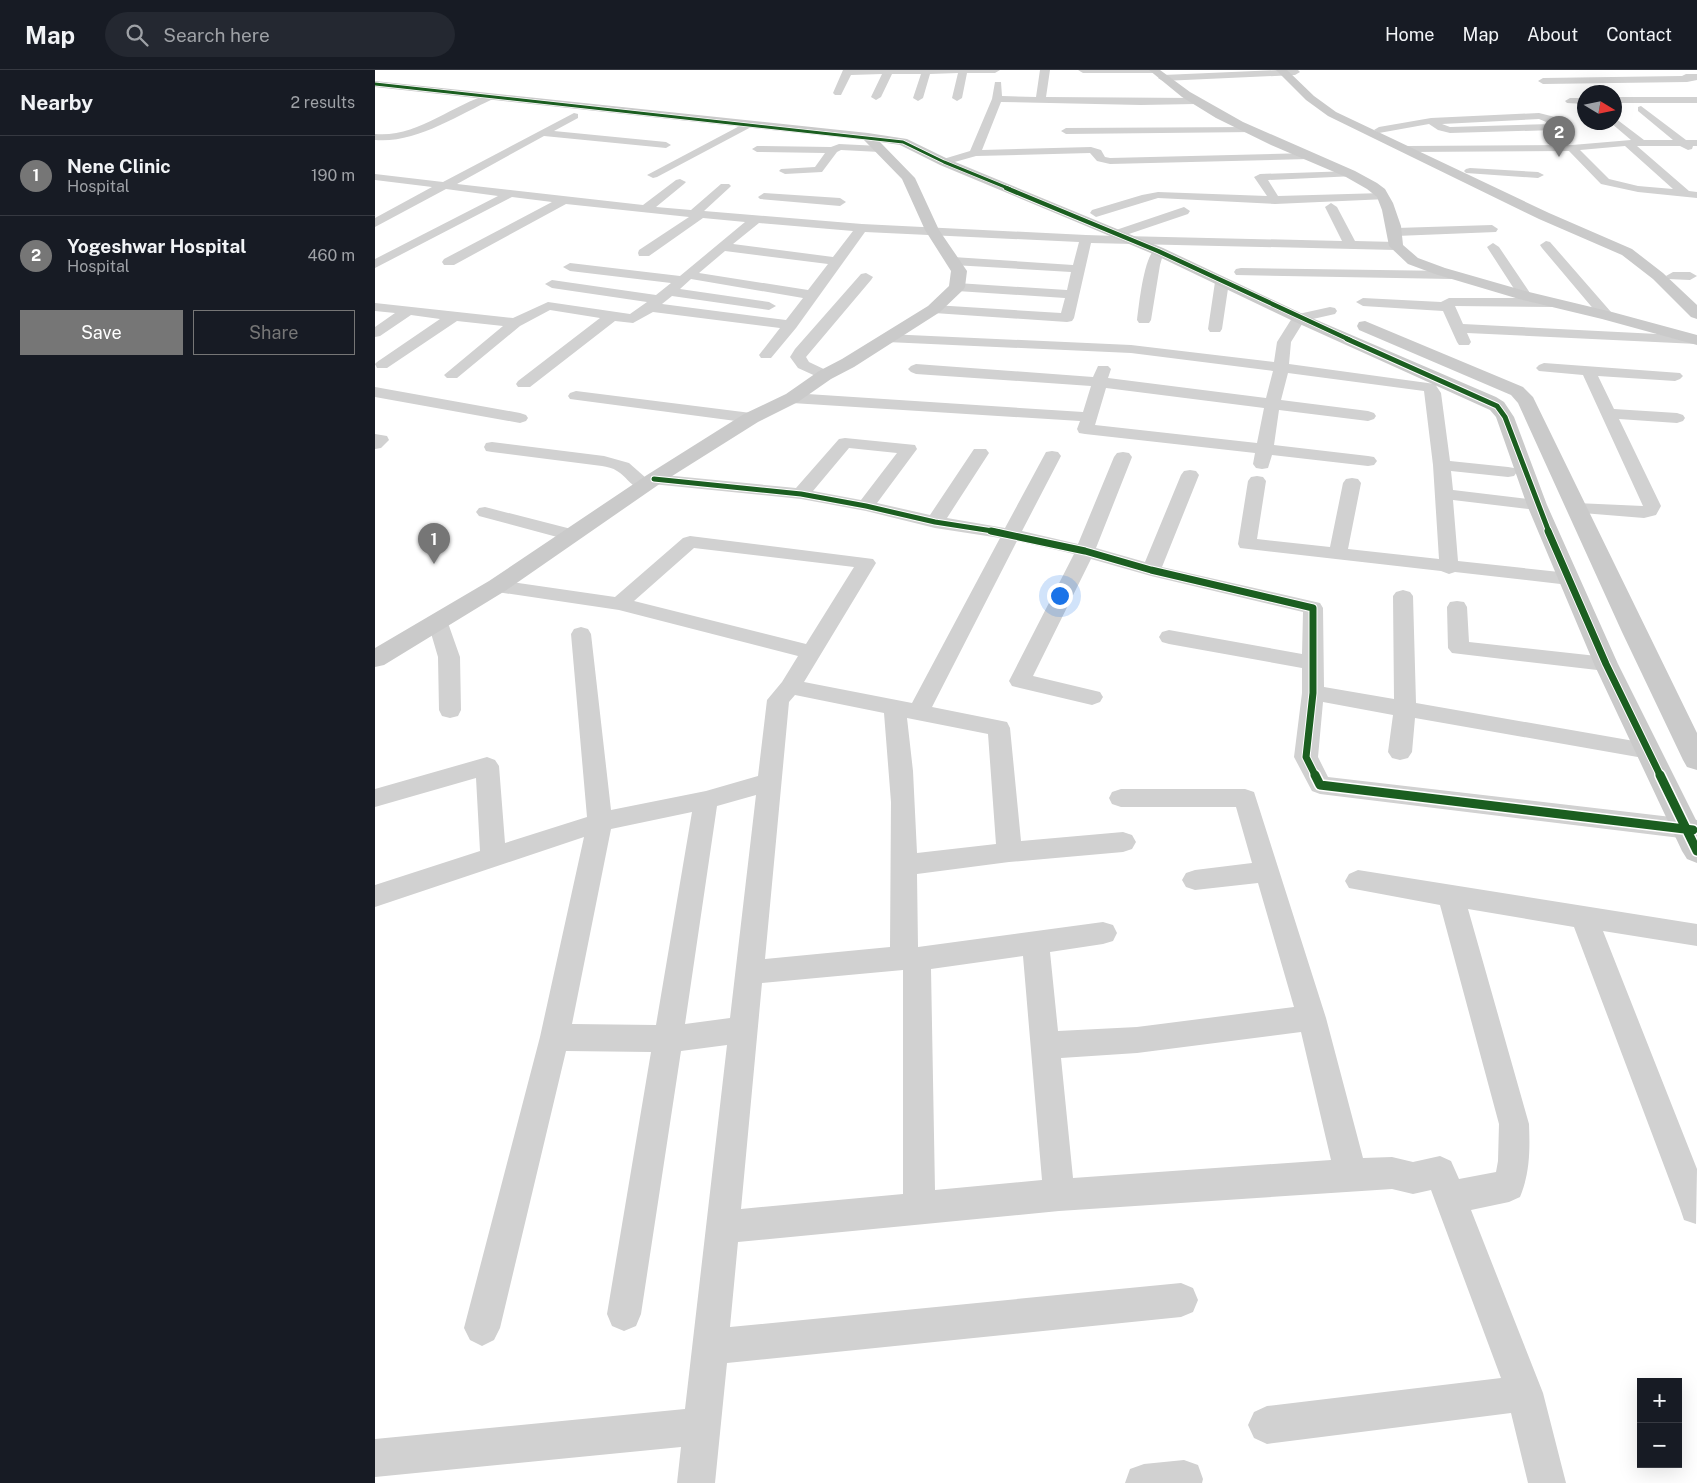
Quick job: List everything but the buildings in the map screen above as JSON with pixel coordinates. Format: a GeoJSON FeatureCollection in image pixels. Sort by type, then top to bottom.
{"type":"FeatureCollection","features":[{"type":"Feature","properties":{"kind":"street"},"geometry":{"type":"LineString","coordinates":[[918,98],[927,70]]}},
{"type":"Feature","properties":{"kind":"street"},"geometry":{"type":"LineString","coordinates":[[957,98],[963,70]]}},
{"type":"Feature","properties":{"kind":"street"},"geometry":{"type":"LineString","coordinates":[[838,94],[848,71],[995,70]]}},
{"type":"Feature","properties":{"kind":"street"},"geometry":{"type":"LineString","coordinates":[[975,153],[997,99],[999,70]]}},
{"type":"Feature","properties":{"kind":"street"},"geometry":{"type":"LineString","coordinates":[[1041,99],[1045,70]]}},
{"type":"Feature","properties":{"kind":"street"},"geometry":{"type":"LineString","coordinates":[[1678,70],[1686,77],[1697,77]]}},
{"type":"Feature","properties":{"kind":"street"},"geometry":{"type":"LineString","coordinates":[[876,97],[889,71]]}},
{"type":"Feature","properties":{"kind":"street"},"geometry":{"type":"LineString","coordinates":[[1288,71],[1319,106],[1332,114],[1572,224],[1642,250],[1697,298]]}},
{"type":"Feature","properties":{"kind":"street"},"geometry":{"type":"LineString","coordinates":[[1087,80],[1288,71],[1331,105],[1379,130],[1470,171],[1627,252],[1658,276],[1697,314]]}},
{"type":"Feature","properties":{"kind":"street"},"geometry":{"type":"LineString","coordinates":[[1159,77],[1201,104],[1251,130],[1351,174],[1380,192],[1396,239],[1413,261],[1452,275],[1525,296],[1606,315],[1697,340]]}},
{"type":"Feature","properties":{"kind":"street"},"geometry":{"type":"LineString","coordinates":[[1543,81],[1687,80],[1686,77]]}},
{"type":"Feature","properties":{"kind":"street"},"geometry":{"type":"LineString","coordinates":[[375,78],[898,134],[926,140],[947,157],[1126,234],[1241,272],[1501,384],[1522,396],[1697,760]]}},
{"type":"Feature","properties":{"kind":"street"},"geometry":{"type":"LineString","coordinates":[[1606,80],[1639,104],[1697,154]]}},
{"type":"Feature","properties":{"kind":"street"},"geometry":{"type":"LineString","coordinates":[[1648,80],[1680,100]]}},
{"type":"Feature","properties":{"kind":"street"},"geometry":{"type":"LineString","coordinates":[[375,84],[749,124],[874,143],[915,169],[932,230],[959,271],[957,287],[934,309],[825,375],[792,398],[751,418],[649,482],[497,586],[438,623],[376,658]]}},
{"type":"Feature","properties":{"kind":"street"},"geometry":{"type":"LineString","coordinates":[[375,137],[398,137],[407,134],[490,96]]}},
{"type":"Feature","properties":{"kind":"street"},"geometry":{"type":"LineString","coordinates":[[997,99],[1201,104]]}},
{"type":"Feature","properties":{"kind":"street"},"geometry":{"type":"LineString","coordinates":[[1569,101],[1577,100]]}},
{"type":"Feature","properties":{"kind":"street"},"geometry":{"type":"LineString","coordinates":[[1622,101],[1639,104],[1680,100],[1697,103]]}},
{"type":"Feature","properties":{"kind":"street"},"geometry":{"type":"LineString","coordinates":[[1067,108],[1201,104]]}},
{"type":"Feature","properties":{"kind":"street"},"geometry":{"type":"LineString","coordinates":[[375,223],[573,116]]}},
{"type":"Feature","properties":{"kind":"street"},"geometry":{"type":"LineString","coordinates":[[1379,130],[1431,121],[1544,116],[1551,118],[1558,125],[1555,127],[1450,130],[1442,128],[1431,121]]}},
{"type":"Feature","properties":{"kind":"street"},"geometry":{"type":"LineString","coordinates":[[653,175],[749,124]]}},
{"type":"Feature","properties":{"kind":"street"},"geometry":{"type":"LineString","coordinates":[[1067,150],[1066,127],[1251,130]]}},
{"type":"Feature","properties":{"kind":"street"},"geometry":{"type":"LineString","coordinates":[[1622,128],[1641,143]]}},
{"type":"Feature","properties":{"kind":"street"},"geometry":{"type":"LineString","coordinates":[[541,132],[666,145]]}},
{"type":"Feature","properties":{"kind":"street"},"geometry":{"type":"LineString","coordinates":[[757,149],[833,150],[874,143],[903,142],[1096,213],[1126,234]]}},
{"type":"Feature","properties":{"kind":"street"},"geometry":{"type":"LineString","coordinates":[[1408,149],[1571,148],[1627,143],[1697,143]]}},
{"type":"Feature","properties":{"kind":"street"},"geometry":{"type":"LineString","coordinates":[[1627,143],[1691,194]]}},
{"type":"Feature","properties":{"kind":"street"},"geometry":{"type":"LineString","coordinates":[[1571,148],[1605,182],[1630,188],[1691,194]]}},
{"type":"Feature","properties":{"kind":"street"},"geometry":{"type":"LineString","coordinates":[[785,171],[818,170],[833,150]]}},
{"type":"Feature","properties":{"kind":"street"},"geometry":{"type":"LineString","coordinates":[[915,169],[947,157],[975,153],[1095,151],[1105,161],[1200,163],[1307,156]]}},
{"type":"Feature","properties":{"kind":"street"},"geometry":{"type":"LineString","coordinates":[[769,160],[827,159]]}},
{"type":"Feature","properties":{"kind":"street"},"geometry":{"type":"LineString","coordinates":[[1470,171],[1539,175]]}},
{"type":"Feature","properties":{"kind":"street"},"geometry":{"type":"LineString","coordinates":[[1275,200],[1261,177],[1351,174]]}},
{"type":"Feature","properties":{"kind":"street"},"geometry":{"type":"LineString","coordinates":[[378,179],[752,219],[862,228],[1086,239],[1126,234],[1184,211]]}},
{"type":"Feature","properties":{"kind":"street"},"geometry":{"type":"LineString","coordinates":[[646,209],[680,182]]}},
{"type":"Feature","properties":{"kind":"street"},"geometry":{"type":"LineString","coordinates":[[1209,183],[1216,198]]}},
{"type":"Feature","properties":{"kind":"street"},"geometry":{"type":"LineString","coordinates":[[452,375],[515,323],[548,306],[633,320],[739,233],[752,219],[773,184]]}},
{"type":"Feature","properties":{"kind":"street"},"geometry":{"type":"LineString","coordinates":[[644,253],[697,214],[725,186]]}},
{"type":"Feature","properties":{"kind":"street"},"geometry":{"type":"LineString","coordinates":[[1096,213],[1146,197],[1157,191],[1216,198],[1275,200],[1383,197]]}},
{"type":"Feature","properties":{"kind":"street"},"geometry":{"type":"LineString","coordinates":[[375,264],[512,194]]}},
{"type":"Feature","properties":{"kind":"street"},"geometry":{"type":"LineString","coordinates":[[764,197],[817,196],[840,202]]}},
{"type":"Feature","properties":{"kind":"street"},"geometry":{"type":"LineString","coordinates":[[449,262],[565,200]]}},
{"type":"Feature","properties":{"kind":"street"},"geometry":{"type":"LineString","coordinates":[[1331,207],[1351,246]]}},
{"type":"Feature","properties":{"kind":"street"},"geometry":{"type":"LineString","coordinates":[[766,354],[791,325],[839,252],[862,228]]}},
{"type":"Feature","properties":{"kind":"street"},"geometry":{"type":"LineString","coordinates":[[1161,245],[1351,246],[1396,239],[1492,229]]}},
{"type":"Feature","properties":{"kind":"street"},"geometry":{"type":"LineString","coordinates":[[739,233],[759,236]]}},
{"type":"Feature","properties":{"kind":"street"},"geometry":{"type":"LineString","coordinates":[[934,309],[1067,318],[1086,239]]}},
{"type":"Feature","properties":{"kind":"street"},"geometry":{"type":"LineString","coordinates":[[383,245],[405,248]]}},
{"type":"Feature","properties":{"kind":"street"},"geometry":{"type":"LineString","coordinates":[[1161,245],[1222,282],[1497,406],[1505,416],[1537,505],[1605,664],[1694,837]]}},
{"type":"Feature","properties":{"kind":"street"},"geometry":{"type":"LineString","coordinates":[[1145,320],[1153,264],[1161,245]]}},
{"type":"Feature","properties":{"kind":"street"},"geometry":{"type":"LineString","coordinates":[[1546,245],[1606,315]]}},
{"type":"Feature","properties":{"kind":"street"},"geometry":{"type":"LineString","coordinates":[[723,246],[839,252]]}},
{"type":"Feature","properties":{"kind":"street"},"geometry":{"type":"LineString","coordinates":[[1493,247],[1525,296]]}},
{"type":"Feature","properties":{"kind":"street"},"geometry":{"type":"LineString","coordinates":[[953,261],[1080,269]]}},
{"type":"Feature","properties":{"kind":"street"},"geometry":{"type":"LineString","coordinates":[[570,267],[685,278],[811,295]]}},
{"type":"Feature","properties":{"kind":"street"},"geometry":{"type":"LineString","coordinates":[[1241,272],[1452,275]]}},
{"type":"Feature","properties":{"kind":"street"},"geometry":{"type":"LineString","coordinates":[[1673,276],[1690,276]]}},
{"type":"Feature","properties":{"kind":"street"},"geometry":{"type":"LineString","coordinates":[[825,375],[803,366],[798,357],[800,352],[866,277]]}},
{"type":"Feature","properties":{"kind":"street"},"geometry":{"type":"LineString","coordinates":[[1215,329],[1222,282]]}},
{"type":"Feature","properties":{"kind":"street"},"geometry":{"type":"LineString","coordinates":[[553,284],[659,299],[791,325]]}},
{"type":"Feature","properties":{"kind":"street"},"geometry":{"type":"LineString","coordinates":[[957,287],[1073,294]]}},
{"type":"Feature","properties":{"kind":"street"},"geometry":{"type":"LineString","coordinates":[[659,299],[800,311]]}},
{"type":"Feature","properties":{"kind":"street"},"geometry":{"type":"LineString","coordinates":[[1363,302],[1449,307]]}},
{"type":"Feature","properties":{"kind":"street"},"geometry":{"type":"LineString","coordinates":[[1464,344],[1447,304],[1455,302],[1557,303]]}},
{"type":"Feature","properties":{"kind":"street"},"geometry":{"type":"LineString","coordinates":[[375,307],[515,323]]}},
{"type":"Feature","properties":{"kind":"street"},"geometry":{"type":"LineString","coordinates":[[375,333],[408,311]]}},
{"type":"Feature","properties":{"kind":"street"},"geometry":{"type":"LineString","coordinates":[[1330,311],[1299,318],[1284,342],[1281,368],[1272,405],[1247,544],[1449,568],[1569,579]]}},
{"type":"Feature","properties":{"kind":"street"},"geometry":{"type":"LineString","coordinates":[[382,365],[454,316]]}},
{"type":"Feature","properties":{"kind":"street"},"geometry":{"type":"LineString","coordinates":[[524,384],[613,316]]}},
{"type":"Feature","properties":{"kind":"street"},"geometry":{"type":"LineString","coordinates":[[1458,328],[1697,340]]}},
{"type":"Feature","properties":{"kind":"street"},"geometry":{"type":"LineString","coordinates":[[887,338],[1131,349],[1429,387],[1433,393],[1442,465],[1449,568]]}},
{"type":"Feature","properties":{"kind":"street"},"geometry":{"type":"LineString","coordinates":[[1109,349],[1085,429],[1368,461]]}},
{"type":"Feature","properties":{"kind":"street"},"geometry":{"type":"LineString","coordinates":[[1544,368],[1675,376]]}},
{"type":"Feature","properties":{"kind":"street"},"geometry":{"type":"LineString","coordinates":[[916,369],[1099,382],[1369,416]]}},
{"type":"Feature","properties":{"kind":"street"},"geometry":{"type":"LineString","coordinates":[[1576,508],[1644,513],[1650,511],[1652,506],[1588,370]]}},
{"type":"Feature","properties":{"kind":"street"},"geometry":{"type":"LineString","coordinates":[[375,392],[519,418]]}},
{"type":"Feature","properties":{"kind":"street"},"geometry":{"type":"LineString","coordinates":[[576,396],[751,418]]}},
{"type":"Feature","properties":{"kind":"street"},"geometry":{"type":"LineString","coordinates":[[792,398],[1090,417]]}},
{"type":"Feature","properties":{"kind":"street"},"geometry":{"type":"LineString","coordinates":[[1609,413],[1677,418]]}},
{"type":"Feature","properties":{"kind":"street"},"geometry":{"type":"LineString","coordinates":[[375,439],[381,440],[375,444]]}},
{"type":"Feature","properties":{"kind":"street"},"geometry":{"type":"LineString","coordinates":[[801,494],[845,444],[909,449],[866,506]]}},
{"type":"Feature","properties":{"kind":"street"},"geometry":{"type":"LineString","coordinates":[[492,447],[603,461],[623,467],[649,482],[801,494],[866,506],[935,522],[1010,534],[1085,551],[1151,570],[1313,608],[1313,693],[1307,757],[1319,786],[1694,837]]}},
{"type":"Feature","properties":{"kind":"street"},"geometry":{"type":"LineString","coordinates":[[935,522],[980,453]]}},
{"type":"Feature","properties":{"kind":"street"},"geometry":{"type":"LineString","coordinates":[[919,1208],[911,959],[904,865],[902,759],[907,711],[1010,534],[1052,456]]}},
{"type":"Feature","properties":{"kind":"street"},"geometry":{"type":"LineString","coordinates":[[1092,697],[1020,681],[1085,551],[1123,457]]}},
{"type":"Feature","properties":{"kind":"street"},"geometry":{"type":"LineString","coordinates":[[1442,465],[1508,472]]}},
{"type":"Feature","properties":{"kind":"street"},"geometry":{"type":"LineString","coordinates":[[1151,570],[1190,475]]}},
{"type":"Feature","properties":{"kind":"street"},"geometry":{"type":"LineString","coordinates":[[1338,554],[1352,483]]}},
{"type":"Feature","properties":{"kind":"street"},"geometry":{"type":"LineString","coordinates":[[1444,494],[1537,505]]}},
{"type":"Feature","properties":{"kind":"street"},"geometry":{"type":"LineString","coordinates":[[485,512],[572,535]]}},
{"type":"Feature","properties":{"kind":"street"},"geometry":{"type":"LineString","coordinates":[[619,604],[690,542],[866,563],[790,687],[778,700],[695,1483]]}},
{"type":"Feature","properties":{"kind":"street"},"geometry":{"type":"LineString","coordinates":[[1558,554],[1598,556]]}},
{"type":"Feature","properties":{"kind":"street"},"geometry":{"type":"LineString","coordinates":[[497,586],[619,604],[810,652]]}},
{"type":"Feature","properties":{"kind":"street"},"geometry":{"type":"LineString","coordinates":[[1400,752],[1405,708],[1403,596]]}},
{"type":"Feature","properties":{"kind":"street"},"geometry":{"type":"LineString","coordinates":[[1457,607],[1459,648],[1605,664]]}},
{"type":"Feature","properties":{"kind":"street"},"geometry":{"type":"LineString","coordinates":[[438,623],[449,657],[450,710]]}},
{"type":"Feature","properties":{"kind":"street"},"geometry":{"type":"LineString","coordinates":[[482,1328],[555,1037],[600,822],[581,634]]}},
{"type":"Feature","properties":{"kind":"street"},"geometry":{"type":"LineString","coordinates":[[1169,637],[1312,663]]}},
{"type":"Feature","properties":{"kind":"street"},"geometry":{"type":"LineString","coordinates":[[790,687],[999,728],[1009,852]]}},
{"type":"Feature","properties":{"kind":"street"},"geometry":{"type":"LineString","coordinates":[[1313,693],[1649,751]]}},
{"type":"Feature","properties":{"kind":"street"},"geometry":{"type":"LineString","coordinates":[[375,798],[487,766],[493,857]]}},
{"type":"Feature","properties":{"kind":"street"},"geometry":{"type":"LineString","coordinates":[[375,896],[600,822],[706,800],[770,782]]}},
{"type":"Feature","properties":{"kind":"street"},"geometry":{"type":"LineString","coordinates":[[1121,798],[1245,798],[1312,1018],[1351,1174]]}},
{"type":"Feature","properties":{"kind":"street"},"geometry":{"type":"LineString","coordinates":[[624,1314],[706,800]]}},
{"type":"Feature","properties":{"kind":"street"},"geometry":{"type":"LineString","coordinates":[[904,865],[1009,852],[1123,842]]}},
{"type":"Feature","properties":{"kind":"street"},"geometry":{"type":"LineString","coordinates":[[1195,880],[1267,872]]}},
{"type":"Feature","properties":{"kind":"street"},"geometry":{"type":"LineString","coordinates":[[1358,881],[1697,935]]}},
{"type":"Feature","properties":{"kind":"street"},"geometry":{"type":"LineString","coordinates":[[1451,897],[1514,1124],[1514,1161],[1509,1186],[1451,1197]]}},
{"type":"Feature","properties":{"kind":"street"},"geometry":{"type":"LineString","coordinates":[[1584,917],[1696,1208]]}},
{"type":"Feature","properties":{"kind":"street"},"geometry":{"type":"LineString","coordinates":[[750,972],[911,959],[1103,933]]}},
{"type":"Feature","properties":{"kind":"street"},"geometry":{"type":"LineString","coordinates":[[1035,942],[1059,1195]]}},
{"type":"Feature","properties":{"kind":"street"},"geometry":{"type":"LineString","coordinates":[[1044,1045],[1137,1040],[1312,1018]]}},
{"type":"Feature","properties":{"kind":"street"},"geometry":{"type":"LineString","coordinates":[[555,1037],[669,1039],[743,1030]]}},
{"type":"Feature","properties":{"kind":"street"},"geometry":{"type":"LineString","coordinates":[[723,1227],[1059,1195],[1351,1174],[1392,1173],[1413,1178],[1440,1172],[1525,1393],[1547,1483]]}},
{"type":"Feature","properties":{"kind":"street"},"geometry":{"type":"LineString","coordinates":[[710,1347],[1181,1300]]}},
{"type":"Feature","properties":{"kind":"street"},"geometry":{"type":"LineString","coordinates":[[1267,1425],[1525,1393]]}},
{"type":"Feature","properties":{"kind":"street"},"geometry":{"type":"LineString","coordinates":[[375,1458],[701,1426]]}},
{"type":"Feature","properties":{"kind":"street"},"geometry":{"type":"LineString","coordinates":[[1144,1483],[1184,1479]]}},
{"type":"Feature","properties":{"kind":"cycle path"},"geometry":{"type":"LineString","coordinates":[[375,84],[903,142],[944,162],[1158,251],[1299,318],[1489,401],[1497,406],[1505,417],[1537,505],[1606,664],[1697,851]]}},
{"type":"Feature","properties":{"kind":"cycle path"},"geometry":{"type":"LineString","coordinates":[[654,479],[801,494],[866,506],[935,522],[1010,534],[1085,551],[1151,570],[1313,608],[1313,693],[1306,757],[1320,785],[1693,830]]}},
{"type":"Feature","properties":{"kind":"place","name":"Yogeshwar Hospital"},"geometry":{"type":"Point","coordinates":[1559,157]}},
{"type":"Feature","properties":{"kind":"place","name":"Nene Clinic"},"geometry":{"type":"Point","coordinates":[434,564]}}]}
